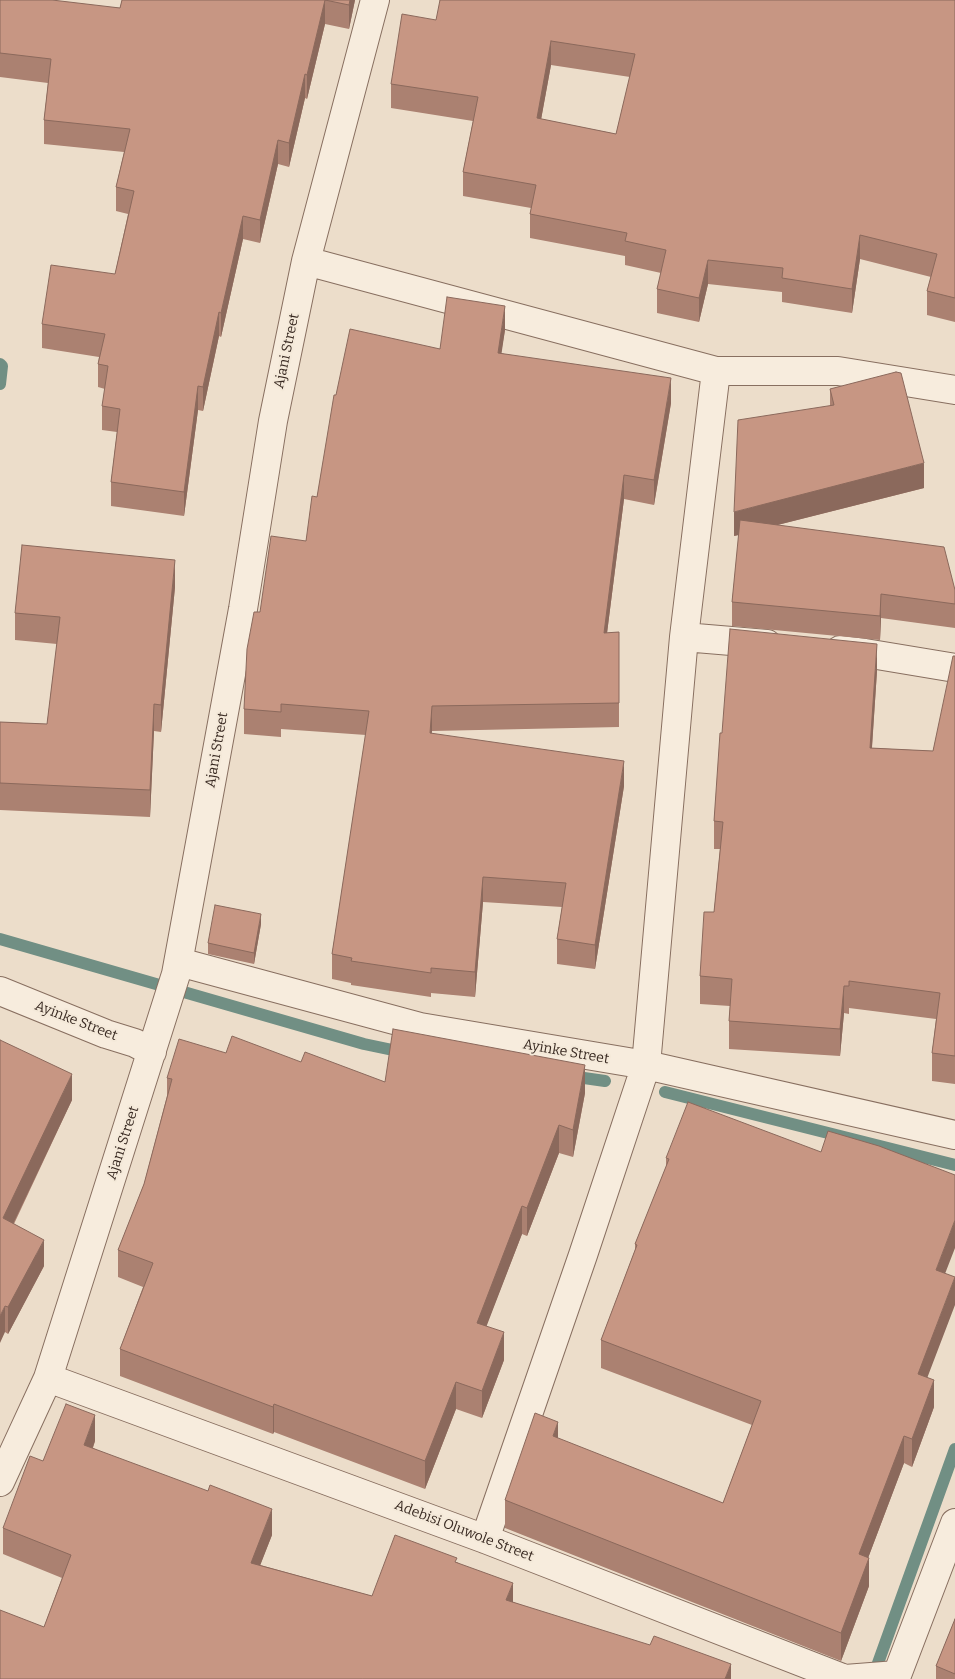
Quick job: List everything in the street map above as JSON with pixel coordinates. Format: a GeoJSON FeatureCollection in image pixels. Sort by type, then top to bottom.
{"type":"FeatureCollection","features":[{"type":"Feature","properties":{"kind":"street","name":"Ajani Street"},"geometry":{"type":"LineString","coordinates":[[0,1482],[48,1378],[177,968],[243,609],[273,421],[306,261],[375,0]]}},
{"type":"Feature","properties":{"kind":"street"},"geometry":{"type":"LineString","coordinates":[[306,261],[716,371],[838,372],[955,390]]}},
{"type":"Feature","properties":{"kind":"street"},"geometry":{"type":"LineString","coordinates":[[484,1539],[646,1065],[684,637],[716,371]]}},
{"type":"Feature","properties":{"kind":"street"},"geometry":{"type":"LineString","coordinates":[[684,637],[789,646]]}},
{"type":"Feature","properties":{"kind":"street"},"geometry":{"type":"LineString","coordinates":[[818,648],[865,652],[955,668]]}},
{"type":"Feature","properties":{"kind":"street","name":"Ayinke Street"},"geometry":{"type":"LineString","coordinates":[[177,968],[420,1027],[646,1065],[955,1136]]}},
{"type":"Feature","properties":{"kind":"street","name":"Ayinke Street"},"geometry":{"type":"LineString","coordinates":[[0,991],[106,1034],[134,1043],[152,1052]]}},
{"type":"Feature","properties":{"kind":"street","name":"Adebisi Oluwole Street"},"geometry":{"type":"LineString","coordinates":[[48,1378],[484,1539],[845,1679],[897,1676],[955,1523]]}},
{"type":"Feature","properties":{"kind":"building"},"geometry":{"type":"Polygon","coordinates":[[[0,0],[52,0],[120,8],[122,0],[325,0],[289,143],[278,140],[260,220],[243,216],[221,313],[219,312],[203,387],[198,386],[184,492],[111,482],[120,409],[102,406],[108,366],[98,364],[105,334],[42,324],[51,265],[115,274],[134,191],[116,187],[130,129],[44,120],[51,59],[0,53],[0,0]]]}},
{"type":"Feature","properties":{"kind":"building"},"geometry":{"type":"Polygon","coordinates":[[[325,0],[350,0],[349,5],[325,0]]]}},
{"type":"Feature","properties":{"kind":"building"},"geometry":{"type":"Polygon","coordinates":[[[440,0],[955,0],[955,298],[927,291],[937,254],[860,235],[852,289],[782,278],[783,268],[708,260],[699,298],[657,289],[666,250],[625,241],[627,233],[530,214],[536,185],[463,172],[478,97],[391,84],[402,14],[436,20],[440,0]],[[551,41],[537,118],[616,134],[635,54],[551,41]]]}},
{"type":"Feature","properties":{"kind":"building"},"geometry":{"type":"Polygon","coordinates":[[[447,297],[505,306],[498,353],[671,378],[654,480],[624,475],[604,633],[619,632],[619,703],[432,706],[430,733],[624,761],[595,945],[557,939],[566,883],[483,877],[475,972],[431,968],[431,973],[351,961],[352,958],[332,954],[369,711],[281,704],[281,712],[244,709],[247,649],[254,612],[260,612],[271,536],[306,541],[312,496],[317,497],[334,395],[336,395],[350,329],[440,349],[447,297]]]}},
{"type":"Feature","properties":{"kind":"building"},"geometry":{"type":"Polygon","coordinates":[[[896,372],[901,373],[924,463],[734,512],[738,420],[834,405],[830,389],[896,372]]]}},
{"type":"Feature","properties":{"kind":"building"},"geometry":{"type":"Polygon","coordinates":[[[740,520],[944,547],[955,590],[955,604],[881,594],[880,616],[732,602],[740,520]]]}},
{"type":"Feature","properties":{"kind":"building"},"geometry":{"type":"Polygon","coordinates":[[[22,545],[175,560],[161,705],[154,704],[150,790],[0,783],[0,722],[47,724],[60,617],[15,613],[22,545]]]}},
{"type":"Feature","properties":{"kind":"building"},"geometry":{"type":"Polygon","coordinates":[[[730,629],[877,644],[870,748],[933,751],[953,656],[955,656],[955,1056],[932,1053],[940,993],[849,981],[849,986],[844,986],[840,1029],[729,1021],[732,979],[700,976],[704,912],[714,912],[723,822],[714,821],[730,629]]]}},
{"type":"Feature","properties":{"kind":"building"},"geometry":{"type":"Polygon","coordinates":[[[215,905],[261,914],[254,953],[208,943],[215,905]]]}},
{"type":"Feature","properties":{"kind":"building"},"geometry":{"type":"Polygon","coordinates":[[[393,1029],[585,1065],[573,1130],[559,1125],[527,1208],[522,1206],[477,1323],[504,1332],[482,1391],[456,1382],[425,1461],[274,1404],[273,1407],[120,1349],[153,1263],[118,1250],[144,1184],[172,1079],[167,1078],[179,1039],[226,1053],[232,1036],[301,1062],[305,1052],[385,1082],[393,1029]]]}},
{"type":"Feature","properties":{"kind":"building"},"geometry":{"type":"Polygon","coordinates":[[[0,1040],[72,1074],[3,1218],[44,1240],[8,1307],[5,1306],[0,1316],[0,1040]]]}},
{"type":"Feature","properties":{"kind":"building"},"geometry":{"type":"Polygon","coordinates":[[[688,1102],[821,1152],[828,1131],[879,1146],[955,1175],[955,1220],[936,1270],[955,1277],[918,1374],[934,1380],[912,1439],[904,1436],[859,1554],[869,1558],[841,1633],[505,1500],[535,1413],[558,1422],[553,1436],[723,1503],[761,1401],[601,1340],[637,1245],[635,1244],[669,1159],[666,1158],[688,1102]]]}},
{"type":"Feature","properties":{"kind":"building"},"geometry":{"type":"Polygon","coordinates":[[[66,1404],[95,1415],[84,1445],[208,1491],[210,1485],[272,1509],[251,1563],[372,1596],[395,1535],[457,1558],[455,1562],[513,1583],[506,1600],[650,1645],[654,1636],[731,1664],[725,1679],[0,1679],[0,1610],[44,1627],[71,1555],[3,1528],[30,1456],[43,1461],[66,1404]]]}},
{"type":"Feature","properties":{"kind":"building"},"geometry":{"type":"Polygon","coordinates":[[[955,1619],[955,1674],[936,1666],[955,1619]]]}},
{"type":"Feature","properties":{"kind":"waterway"},"geometry":{"type":"LineString","coordinates":[[0,364],[2,366],[0,384]]}},
{"type":"Feature","properties":{"kind":"waterway"},"geometry":{"type":"LineString","coordinates":[[0,939],[364,1044],[407,1053]]}},
{"type":"Feature","properties":{"kind":"waterway"},"geometry":{"type":"LineString","coordinates":[[570,1076],[605,1081]]}},
{"type":"Feature","properties":{"kind":"waterway"},"geometry":{"type":"LineString","coordinates":[[665,1092],[955,1165]]}},
{"type":"Feature","properties":{"kind":"waterway"},"geometry":{"type":"LineString","coordinates":[[878,1663],[955,1449]]}}]}
